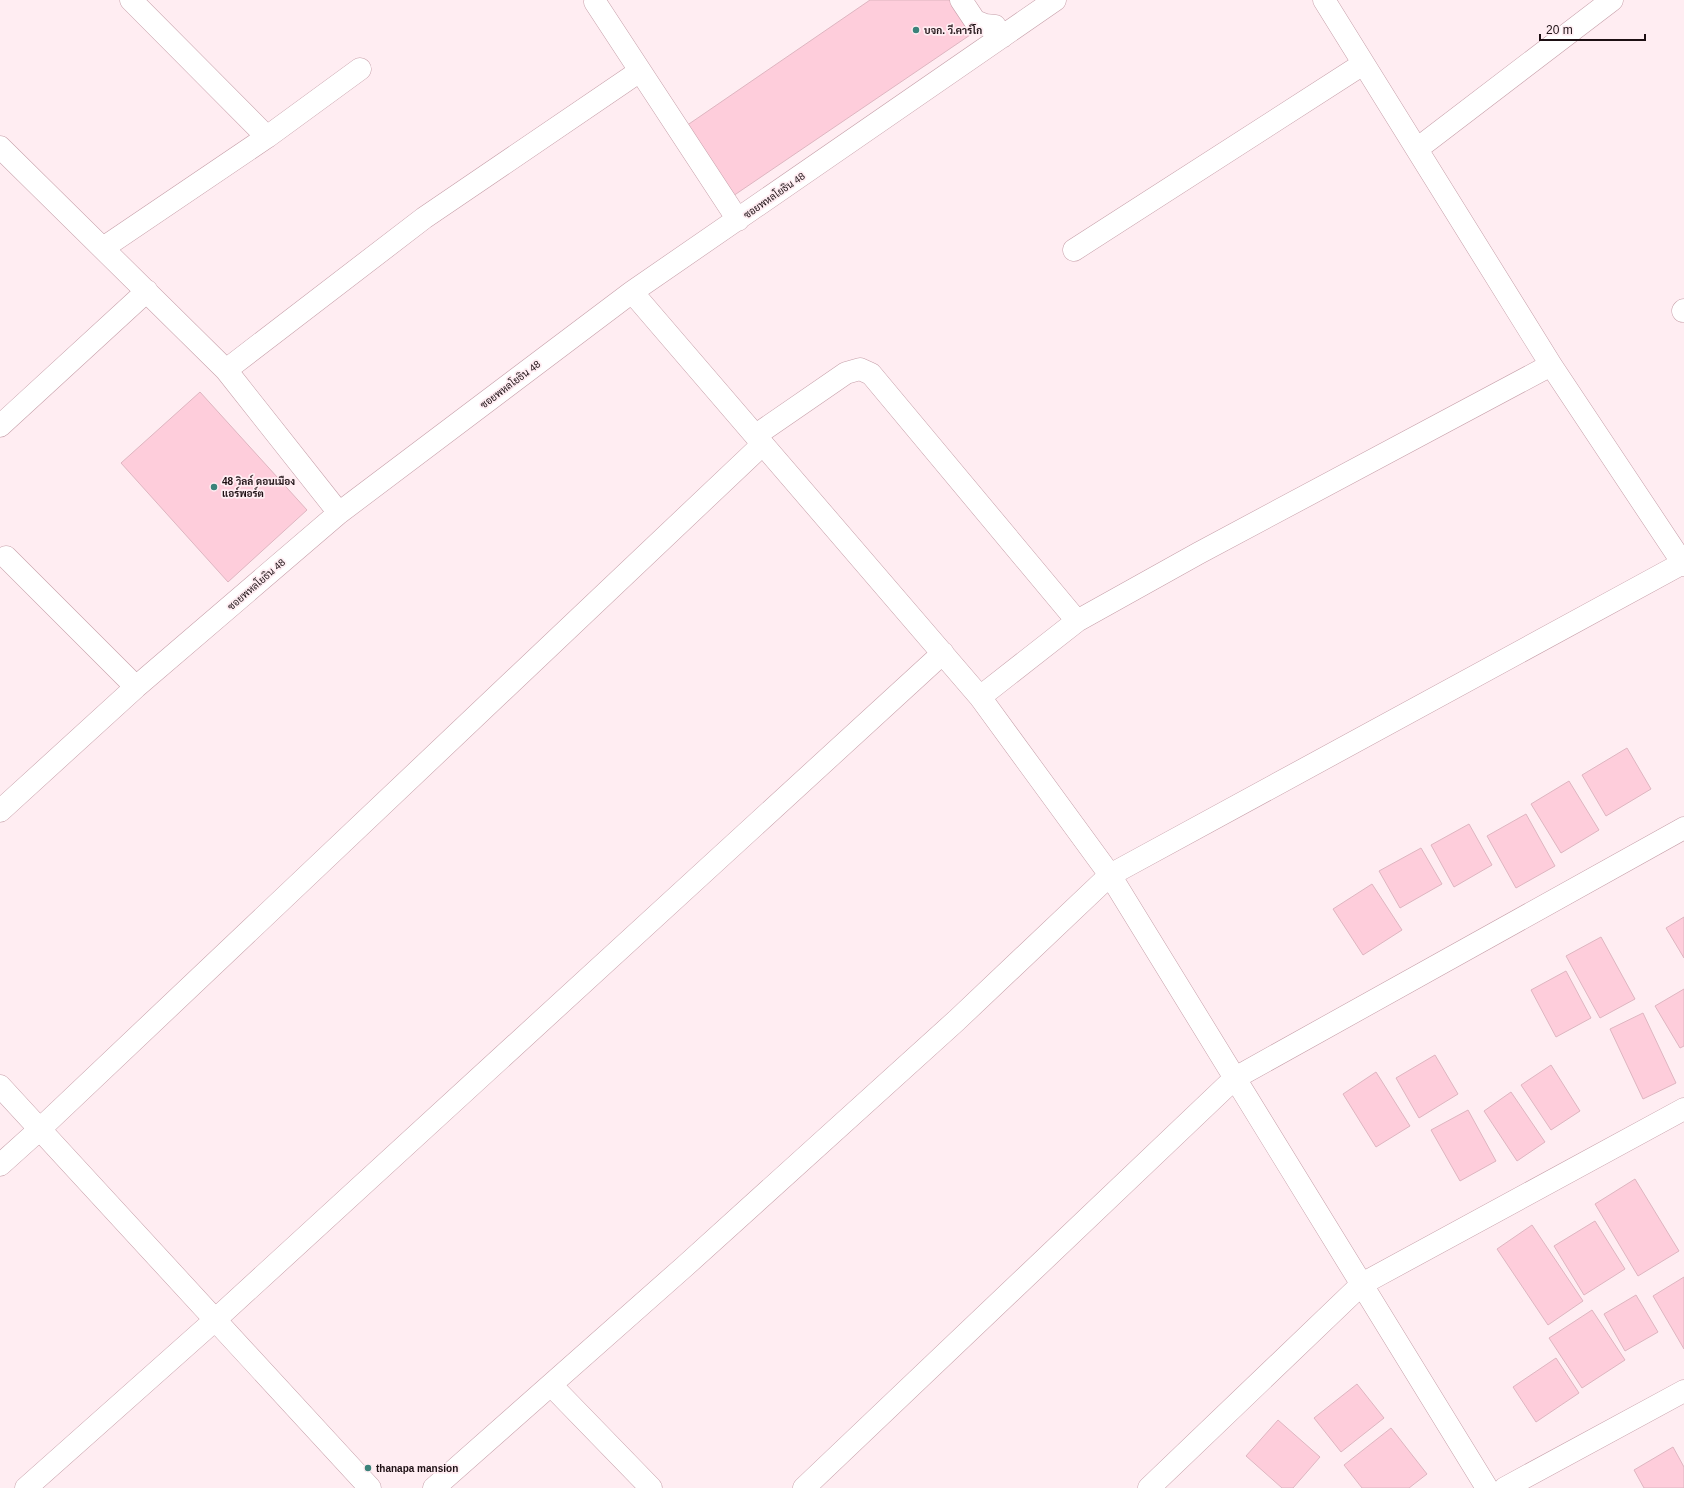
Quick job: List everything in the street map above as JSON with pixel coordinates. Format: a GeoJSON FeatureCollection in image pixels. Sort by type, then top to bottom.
{"type":"FeatureCollection","features":[{"type":"Feature","properties":{"kind":"street"},"geometry":{"type":"LineString","coordinates":[[131,0],[267,137]]}},
{"type":"Feature","properties":{"kind":"street"},"geometry":{"type":"LineString","coordinates":[[961,0],[975,21],[985,25],[995,26],[1002,37]]}},
{"type":"Feature","properties":{"kind":"street"},"geometry":{"type":"LineString","coordinates":[[434,1488],[684,1267],[945,1030],[1110,876],[1684,564],[1551,365],[1324,0]]}},
{"type":"Feature","properties":{"kind":"street"},"geometry":{"type":"LineString","coordinates":[[1417,149],[1612,0]]}},
{"type":"Feature","properties":{"kind":"street"},"geometry":{"type":"LineString","coordinates":[[595,2],[738,220]]}},
{"type":"Feature","properties":{"kind":"street","name":"ซอยพหลโยธิน 48"},"geometry":{"type":"LineString","coordinates":[[0,812],[136,687],[339,513],[632,292],[1002,37],[1049,2]]}},
{"type":"Feature","properties":{"kind":"street"},"geometry":{"type":"LineString","coordinates":[[1074,250],[1363,64]]}},
{"type":"Feature","properties":{"kind":"street"},"geometry":{"type":"LineString","coordinates":[[103,248],[267,137],[360,69]]}},
{"type":"Feature","properties":{"kind":"street"},"geometry":{"type":"LineString","coordinates":[[226,370],[424,218],[640,71]]}},
{"type":"Feature","properties":{"kind":"street"},"geometry":{"type":"LineString","coordinates":[[0,147],[226,370],[339,513]]}},
{"type":"Feature","properties":{"kind":"street"},"geometry":{"type":"LineString","coordinates":[[0,426],[147,291]]}},
{"type":"Feature","properties":{"kind":"street"},"geometry":{"type":"LineString","coordinates":[[632,292],[980,697],[1110,876],[1487,1488]]}},
{"type":"Feature","properties":{"kind":"street"},"geometry":{"type":"LineString","coordinates":[[980,697],[1078,621],[1206,549],[1551,365]]}},
{"type":"Feature","properties":{"kind":"street"},"geometry":{"type":"LineString","coordinates":[[0,1165],[40,1129],[759,440],[846,373],[860,370],[871,374],[1078,621]]}},
{"type":"Feature","properties":{"kind":"street"},"geometry":{"type":"LineString","coordinates":[[6,557],[136,687]]}},
{"type":"Feature","properties":{"kind":"street"},"geometry":{"type":"LineString","coordinates":[[26,1488],[215,1320],[943,654]]}},
{"type":"Feature","properties":{"kind":"street"},"geometry":{"type":"LineString","coordinates":[[804,1488],[1235,1078],[1684,828]]}},
{"type":"Feature","properties":{"kind":"street"},"geometry":{"type":"LineString","coordinates":[[0,1086],[370,1488]]}},
{"type":"Feature","properties":{"kind":"street"},"geometry":{"type":"LineString","coordinates":[[1149,1488],[1362,1284],[1684,1109]]}},
{"type":"Feature","properties":{"kind":"street"},"geometry":{"type":"LineString","coordinates":[[551,1384],[651,1488]]}},
{"type":"Feature","properties":{"kind":"street"},"geometry":{"type":"LineString","coordinates":[[1506,1488],[1684,1391]]}},
{"type":"Feature","properties":{"kind":"building"},"geometry":{"type":"Polygon","coordinates":[[[870,0],[951,0],[973,33],[733,196],[686,126],[870,0]]]}},
{"type":"Feature","properties":{"kind":"building","name":"48 วิลล์ ดอนเมือง แอร์พอร์ต"},"geometry":{"type":"Polygon","coordinates":[[[200,392],[307,510],[228,582],[121,463],[200,392]]]}},
{"type":"Feature","properties":{"kind":"building"},"geometry":{"type":"Polygon","coordinates":[[[1627,748],[1651,789],[1606,816],[1582,775],[1627,748]]]}},
{"type":"Feature","properties":{"kind":"building"},"geometry":{"type":"Polygon","coordinates":[[[1569,781],[1599,830],[1561,853],[1531,804],[1569,781]]]}},
{"type":"Feature","properties":{"kind":"building"},"geometry":{"type":"Polygon","coordinates":[[[1526,814],[1555,866],[1516,888],[1487,836],[1526,814]]]}},
{"type":"Feature","properties":{"kind":"building"},"geometry":{"type":"Polygon","coordinates":[[[1469,824],[1492,865],[1454,887],[1431,845],[1469,824]]]}},
{"type":"Feature","properties":{"kind":"building"},"geometry":{"type":"Polygon","coordinates":[[[1421,848],[1442,884],[1400,908],[1379,871],[1421,848]]]}},
{"type":"Feature","properties":{"kind":"building"},"geometry":{"type":"Polygon","coordinates":[[[1372,884],[1402,930],[1363,955],[1333,909],[1372,884]]]}},
{"type":"Feature","properties":{"kind":"building"},"geometry":{"type":"Polygon","coordinates":[[[1684,917],[1684,958],[1666,928],[1684,917]]]}},
{"type":"Feature","properties":{"kind":"building"},"geometry":{"type":"Polygon","coordinates":[[[1601,937],[1635,999],[1600,1018],[1566,956],[1601,937]]]}},
{"type":"Feature","properties":{"kind":"building"},"geometry":{"type":"Polygon","coordinates":[[[1566,971],[1591,1018],[1556,1037],[1531,990],[1566,971]]]}},
{"type":"Feature","properties":{"kind":"building"},"geometry":{"type":"Polygon","coordinates":[[[1684,989],[1684,1046],[1680,1048],[1655,1006],[1684,989]]]}},
{"type":"Feature","properties":{"kind":"building"},"geometry":{"type":"Polygon","coordinates":[[[1643,1013],[1676,1083],[1643,1099],[1610,1029],[1643,1013]]]}},
{"type":"Feature","properties":{"kind":"building"},"geometry":{"type":"Polygon","coordinates":[[[1435,1055],[1458,1094],[1419,1118],[1396,1078],[1435,1055]]]}},
{"type":"Feature","properties":{"kind":"building"},"geometry":{"type":"Polygon","coordinates":[[[1551,1065],[1580,1111],[1551,1130],[1521,1085],[1551,1065]]]}},
{"type":"Feature","properties":{"kind":"building"},"geometry":{"type":"Polygon","coordinates":[[[1376,1072],[1410,1126],[1376,1147],[1343,1094],[1376,1072]]]}},
{"type":"Feature","properties":{"kind":"building"},"geometry":{"type":"Polygon","coordinates":[[[1511,1092],[1545,1142],[1517,1161],[1484,1111],[1511,1092]]]}},
{"type":"Feature","properties":{"kind":"building"},"geometry":{"type":"Polygon","coordinates":[[[1468,1110],[1496,1161],[1460,1181],[1431,1130],[1468,1110]]]}},
{"type":"Feature","properties":{"kind":"building"},"geometry":{"type":"Polygon","coordinates":[[[1635,1179],[1679,1251],[1638,1276],[1595,1204],[1635,1179]]]}},
{"type":"Feature","properties":{"kind":"building"},"geometry":{"type":"Polygon","coordinates":[[[1595,1221],[1625,1269],[1584,1295],[1554,1246],[1595,1221]]]}},
{"type":"Feature","properties":{"kind":"building"},"geometry":{"type":"Polygon","coordinates":[[[1532,1225],[1583,1301],[1548,1325],[1497,1249],[1532,1225]]]}},
{"type":"Feature","properties":{"kind":"building"},"geometry":{"type":"Polygon","coordinates":[[[1684,1277],[1684,1349],[1653,1296],[1684,1277]]]}},
{"type":"Feature","properties":{"kind":"building"},"geometry":{"type":"Polygon","coordinates":[[[1636,1295],[1658,1332],[1625,1351],[1604,1314],[1636,1295]]]}},
{"type":"Feature","properties":{"kind":"building"},"geometry":{"type":"Polygon","coordinates":[[[1592,1310],[1625,1360],[1582,1388],[1549,1338],[1592,1310]]]}},
{"type":"Feature","properties":{"kind":"building"},"geometry":{"type":"Polygon","coordinates":[[[1556,1358],[1579,1393],[1536,1422],[1513,1387],[1556,1358]]]}},
{"type":"Feature","properties":{"kind":"building"},"geometry":{"type":"Polygon","coordinates":[[[1357,1384],[1384,1418],[1341,1452],[1314,1418],[1357,1384]]]}},
{"type":"Feature","properties":{"kind":"building"},"geometry":{"type":"Polygon","coordinates":[[[1278,1420],[1320,1457],[1293,1488],[1282,1488],[1246,1456],[1278,1420]]]}},
{"type":"Feature","properties":{"kind":"building"},"geometry":{"type":"Polygon","coordinates":[[[1391,1428],[1427,1474],[1409,1488],[1362,1488],[1344,1465],[1391,1428]]]}},
{"type":"Feature","properties":{"kind":"building"},"geometry":{"type":"Polygon","coordinates":[[[1673,1447],[1684,1467],[1684,1488],[1644,1488],[1634,1470],[1673,1447]]]}},
{"type":"Feature","properties":{"kind":"place","name":"บจก. วี.คาร์โก"},"geometry":{"type":"Point","coordinates":[916,30]}},
{"type":"Feature","properties":{"kind":"place","name":"48 วิลล์ ดอนเมือง แอร์พอร์ต"},"geometry":{"type":"Point","coordinates":[214,487]}},
{"type":"Feature","properties":{"kind":"place","name":"thanapa mansion"},"geometry":{"type":"Point","coordinates":[368,1468]}}]}
